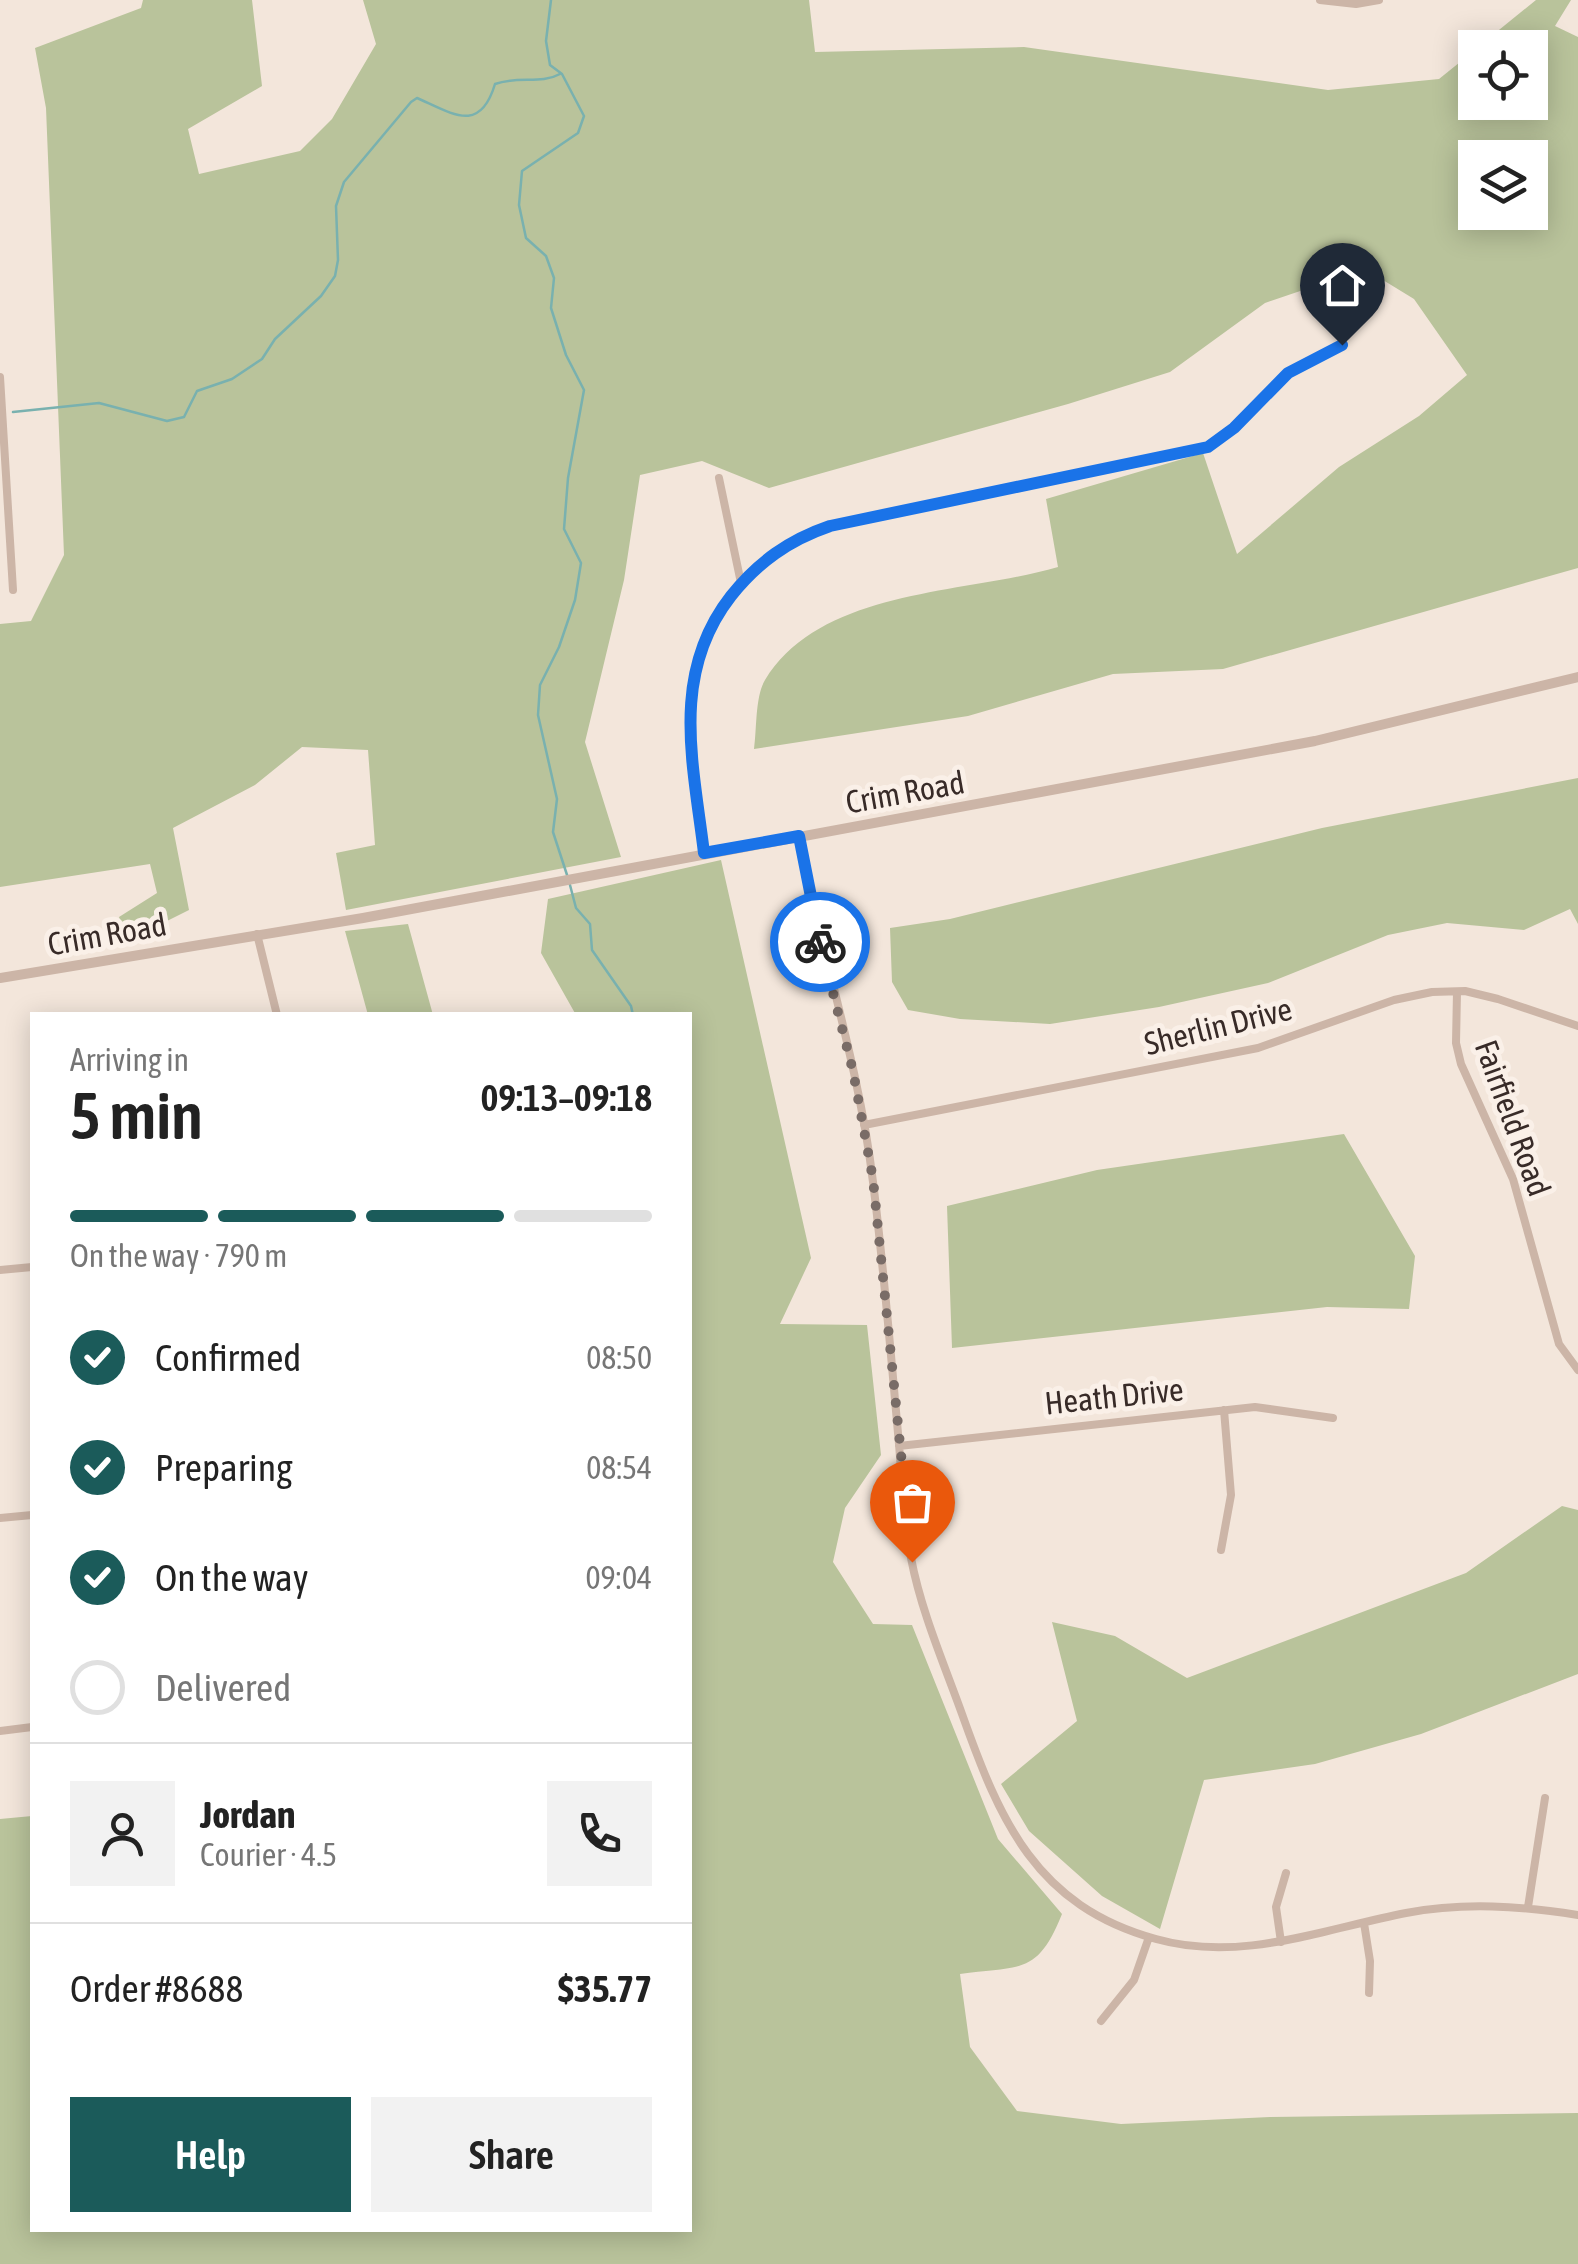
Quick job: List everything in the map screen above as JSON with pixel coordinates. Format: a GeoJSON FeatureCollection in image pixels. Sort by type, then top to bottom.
{"type":"FeatureCollection","features":[{"type":"Feature","properties":{"kind":"street"},"geometry":{"type":"LineString","coordinates":[[1320,0],[1356,4],[1378,0]]}},
{"type":"Feature","properties":{"kind":"street"},"geometry":{"type":"LineString","coordinates":[[704,853],[690,738],[695,662],[710,626],[741,583],[768,558],[800,536],[830,526],[1208,447],[1234,428],[1288,373],[1342,345]]}},
{"type":"Feature","properties":{"kind":"street"},"geometry":{"type":"LineString","coordinates":[[0,377],[13,590]]}},
{"type":"Feature","properties":{"kind":"street"},"geometry":{"type":"LineString","coordinates":[[718,478],[741,583]]}},
{"type":"Feature","properties":{"kind":"street","name":"Crim Road"},"geometry":{"type":"LineString","coordinates":[[0,978],[1315,741],[1578,678]]}},
{"type":"Feature","properties":{"kind":"street"},"geometry":{"type":"LineString","coordinates":[[799,836],[814,921],[864,1124],[873,1179],[905,1520],[917,1580],[981,1768],[1014,1839],[1028,1858],[1072,1898],[1126,1929],[1213,1948],[1281,1942],[1452,1907],[1528,1907],[1578,1915]]}},
{"type":"Feature","properties":{"kind":"street"},"geometry":{"type":"LineString","coordinates":[[257,934],[276,1012]]}},
{"type":"Feature","properties":{"kind":"street","name":"Sherlin Drive"},"geometry":{"type":"LineString","coordinates":[[864,1124],[1258,1048],[1394,1000],[1432,992],[1498,998],[1578,1026]]}},
{"type":"Feature","properties":{"kind":"street","name":"Fairfield Road"},"geometry":{"type":"LineString","coordinates":[[1457,992],[1456,1042],[1461,1064],[1513,1180],[1559,1344],[1578,1370]]}},
{"type":"Feature","properties":{"kind":"street"},"geometry":{"type":"LineString","coordinates":[[0,1270],[30,1267]]}},
{"type":"Feature","properties":{"kind":"street","name":"Heath Drive"},"geometry":{"type":"LineString","coordinates":[[899,1446],[1224,1410],[1270,1408],[1334,1418]]}},
{"type":"Feature","properties":{"kind":"street"},"geometry":{"type":"LineString","coordinates":[[1221,1550],[1231,1495],[1224,1410]]}},
{"type":"Feature","properties":{"kind":"street"},"geometry":{"type":"LineString","coordinates":[[0,1518],[30,1514]]}},
{"type":"Feature","properties":{"kind":"street"},"geometry":{"type":"LineString","coordinates":[[0,1731],[30,1727]]}},
{"type":"Feature","properties":{"kind":"street"},"geometry":{"type":"LineString","coordinates":[[1528,1907],[1544,1798]]}},
{"type":"Feature","properties":{"kind":"street"},"geometry":{"type":"LineString","coordinates":[[1281,1942],[1276,1907],[1286,1873]]}},
{"type":"Feature","properties":{"kind":"street"},"geometry":{"type":"LineString","coordinates":[[1364,1923],[1370,1961],[1369,1994]]}},
{"type":"Feature","properties":{"kind":"street"},"geometry":{"type":"LineString","coordinates":[[1102,2021],[1134,1980],[1149,1937]]}},
{"type":"Feature","properties":{"kind":"green space"},"geometry":{"type":"Polygon","coordinates":[[[143,0],[252,0],[262,86],[188,129],[199,174],[300,151],[332,119],[376,44],[363,0],[809,0],[815,52],[1024,47],[1328,90],[1439,79],[1458,64],[1458,120],[1548,120],[1548,30],[1499,30],[1536,0],[1571,0],[1555,26],[1578,37],[1578,568],[1223,669],[1113,674],[968,716],[754,749],[758,704],[765,680],[790,650],[821,627],[898,599],[1058,567],[1046,499],[1203,453],[1237,554],[1339,467],[1419,416],[1467,375],[1414,299],[1365,269],[1265,303],[1170,372],[1068,404],[769,488],[702,461],[640,475],[624,580],[585,742],[621,857],[346,910],[336,853],[375,845],[368,750],[302,747],[255,785],[173,828],[189,910],[125,942],[119,917],[157,893],[150,864],[0,887],[0,624],[31,621],[64,555],[46,108],[35,48],[141,8],[143,0]]]}},
{"type":"Feature","properties":{"kind":"green space"},"geometry":{"type":"Polygon","coordinates":[[[1578,778],[1578,924],[1570,909],[1524,930],[1447,923],[1388,935],[1268,983],[1159,1007],[1050,1024],[960,1019],[908,1010],[892,982],[890,928],[950,919],[1322,828],[1578,778]]]}},
{"type":"Feature","properties":{"kind":"green space"},"geometry":{"type":"Polygon","coordinates":[[[721,860],[811,1258],[780,1324],[867,1325],[881,1455],[845,1508],[833,1562],[873,1624],[912,1625],[998,1839],[1062,1914],[1044,1949],[1024,1964],[960,1974],[970,2047],[1017,2111],[1121,2124],[1270,2117],[1578,2113],[1578,2264],[0,2264],[0,1819],[30,1816],[30,2232],[692,2232],[692,1012],[574,1012],[541,953],[548,899],[721,860]]]}},
{"type":"Feature","properties":{"kind":"green space"},"geometry":{"type":"Polygon","coordinates":[[[408,924],[432,1012],[367,1012],[345,931],[408,924]]]}},
{"type":"Feature","properties":{"kind":"green space"},"geometry":{"type":"Polygon","coordinates":[[[1344,1134],[1415,1256],[1409,1309],[1327,1307],[952,1348],[947,1206],[1097,1170],[1344,1134]]]}},
{"type":"Feature","properties":{"kind":"green space"},"geometry":{"type":"Polygon","coordinates":[[[1562,1506],[1578,1510],[1578,1674],[1421,1734],[1315,1764],[1204,1780],[1160,1929],[1102,1896],[1029,1831],[1001,1784],[1077,1721],[1052,1622],[1115,1636],[1187,1678],[1466,1573],[1562,1506]]]}},
{"type":"Feature","properties":{"kind":"waterway"},"geometry":{"type":"LineString","coordinates":[[551,0],[546,41],[550,65],[562,74],[584,116],[578,133],[522,171],[519,205],[526,238],[546,256],[554,278],[551,308],[566,355],[584,390],[568,478],[564,529],[581,563],[575,600],[559,647],[540,685],[538,715],[557,799],[553,832],[568,878]]}},
{"type":"Feature","properties":{"kind":"waterway"},"geometry":{"type":"LineString","coordinates":[[13,412],[99,403],[167,421],[184,417],[197,391],[232,379],[262,359],[275,339],[321,296],[335,276],[336,206],[344,182],[411,102],[417,98],[454,114],[473,115],[482,110],[495,84],[560,74]]}},
{"type":"Feature","properties":{"kind":"waterway"},"geometry":{"type":"LineString","coordinates":[[570,885],[576,908],[590,924],[592,950],[632,1012]]}},
{"type":"Feature","properties":{"kind":"way so far"},"geometry":{"type":"LineString","coordinates":[[820,942],[853,1071],[873,1179],[912,1562]]}},
{"type":"Feature","properties":{"kind":"route"},"geometry":{"type":"LineString","coordinates":[[820,942],[799,836],[704,853],[690,738],[690,695],[695,662],[710,626],[741,583],[755,568],[800,536],[830,526],[1208,447],[1234,428],[1288,373],[1342,345]]}}]}
